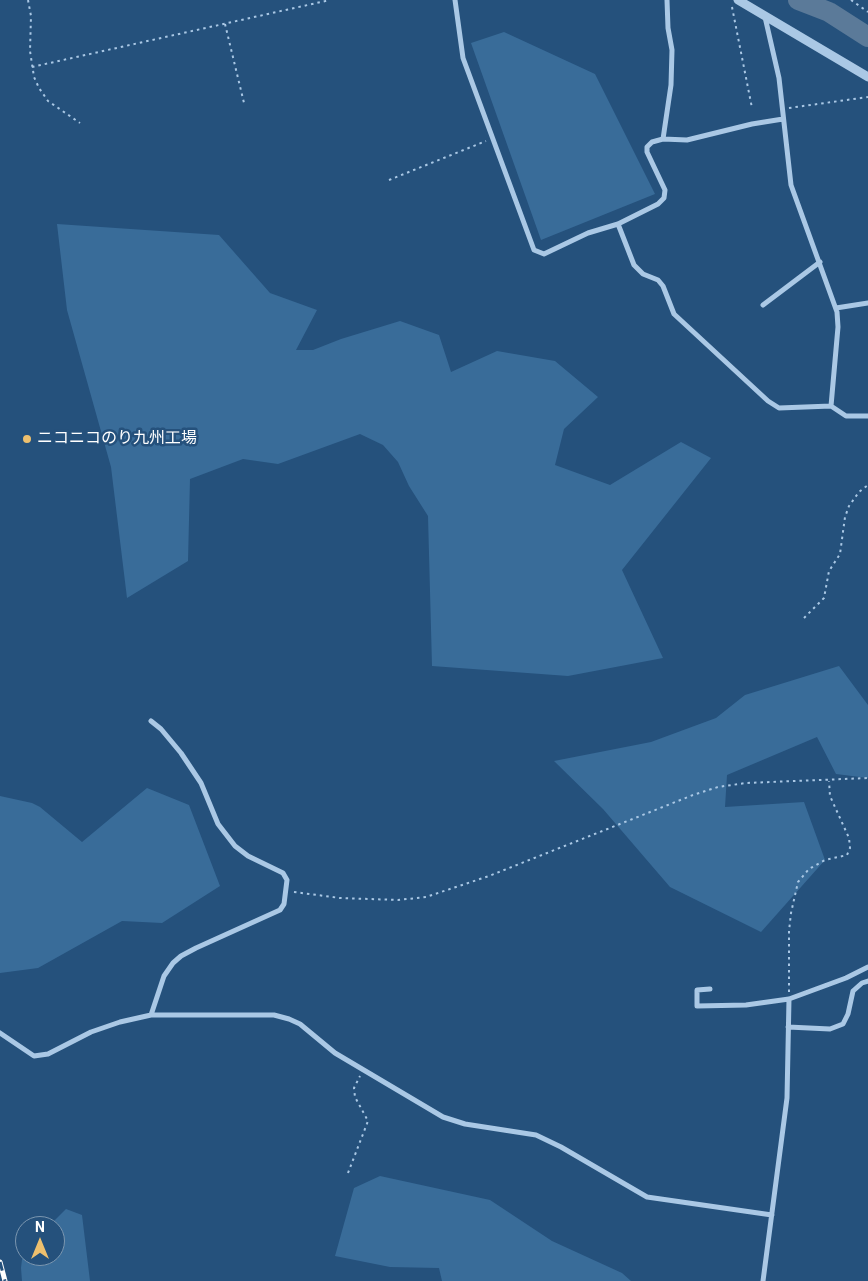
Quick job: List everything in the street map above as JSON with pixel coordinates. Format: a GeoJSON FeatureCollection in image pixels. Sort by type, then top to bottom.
{"type":"FeatureCollection","features":[{"type":"Feature","properties":{"kind":"street"},"geometry":{"type":"LineString","coordinates":[[456,0],[463,58],[534,250],[544,254],[588,233],[618,224],[658,204],[664,198],[665,190],[647,152],[647,147],[652,142],[687,140],[752,124],[783,120]]}},
{"type":"Feature","properties":{"kind":"street"},"geometry":{"type":"LineString","coordinates":[[663,140],[671,85],[672,50],[668,28],[667,0]]}},
{"type":"Feature","properties":{"kind":"street"},"geometry":{"type":"LineString","coordinates":[[738,0],[868,77]]}},
{"type":"Feature","properties":{"kind":"street"},"geometry":{"type":"LineString","coordinates":[[765,17],[779,78],[791,185],[836,308],[838,327],[831,406]]}},
{"type":"Feature","properties":{"kind":"street"},"geometry":{"type":"LineString","coordinates":[[618,224],[634,265],[643,274],[658,280],[663,286],[674,314],[768,402],[779,408],[831,406],[846,416],[868,416]]}},
{"type":"Feature","properties":{"kind":"street"},"geometry":{"type":"LineString","coordinates":[[763,305],[820,262]]}},
{"type":"Feature","properties":{"kind":"street"},"geometry":{"type":"LineString","coordinates":[[836,308],[868,303]]}},
{"type":"Feature","properties":{"kind":"street"},"geometry":{"type":"LineString","coordinates":[[151,1015],[164,976],[173,963],[196,948],[280,910],[284,904],[287,891],[287,880],[283,873],[248,856],[235,846],[225,834],[218,824],[201,783],[182,753],[152,721]]}},
{"type":"Feature","properties":{"kind":"street"},"geometry":{"type":"LineString","coordinates":[[710,989],[697,990],[697,1006],[746,1005],[789,999],[846,978],[868,967]]}},
{"type":"Feature","properties":{"kind":"street"},"geometry":{"type":"LineString","coordinates":[[788,1027],[830,1029],[843,1024],[848,1014],[853,991],[862,983],[868,981]]}},
{"type":"Feature","properties":{"kind":"street"},"geometry":{"type":"LineString","coordinates":[[763,1281],[787,1098],[789,999]]}},
{"type":"Feature","properties":{"kind":"street"},"geometry":{"type":"LineString","coordinates":[[0,1033],[34,1056],[48,1054],[91,1032],[120,1022],[151,1015],[274,1015],[289,1018],[300,1024],[335,1053],[443,1117],[465,1124],[536,1135],[561,1147],[647,1197],[772,1215]]}},
{"type":"Feature","properties":{"kind":"path"},"geometry":{"type":"LineString","coordinates":[[28,0],[31,16],[32,66],[39,88],[48,101],[80,124]]}},
{"type":"Feature","properties":{"kind":"path"},"geometry":{"type":"LineString","coordinates":[[32,66],[330,0]]}},
{"type":"Feature","properties":{"kind":"path"},"geometry":{"type":"LineString","coordinates":[[730,0],[752,108]]}},
{"type":"Feature","properties":{"kind":"path"},"geometry":{"type":"LineString","coordinates":[[851,0],[868,12]]}},
{"type":"Feature","properties":{"kind":"path"},"geometry":{"type":"LineString","coordinates":[[225,24],[244,103]]}},
{"type":"Feature","properties":{"kind":"path"},"geometry":{"type":"LineString","coordinates":[[782,109],[868,97]]}},
{"type":"Feature","properties":{"kind":"path"},"geometry":{"type":"LineString","coordinates":[[389,180],[485,142],[492,136]]}},
{"type":"Feature","properties":{"kind":"path"},"geometry":{"type":"LineString","coordinates":[[804,618],[824,598],[829,571],[840,554],[845,517],[849,506],[859,492],[868,485]]}},
{"type":"Feature","properties":{"kind":"path"},"geometry":{"type":"LineString","coordinates":[[287,891],[340,898],[398,900],[426,897],[489,876],[693,795],[718,787],[746,783],[868,778]]}},
{"type":"Feature","properties":{"kind":"path"},"geometry":{"type":"LineString","coordinates":[[789,999],[790,931],[798,882],[809,869],[825,860],[847,855],[850,848],[849,838],[830,796],[829,780]]}},
{"type":"Feature","properties":{"kind":"path"},"geometry":{"type":"LineString","coordinates":[[348,1173],[368,1122],[355,1097],[354,1088],[363,1069]]}},
{"type":"Feature","properties":{"kind":"shaded area"},"geometry":{"type":"Polygon","coordinates":[[[504,32],[595,74],[655,194],[541,240],[471,43],[504,32]]]}},
{"type":"Feature","properties":{"kind":"shaded area"},"geometry":{"type":"Polygon","coordinates":[[[57,224],[219,235],[270,293],[317,310],[296,350],[313,350],[341,339],[400,321],[439,335],[451,372],[497,351],[555,361],[598,397],[564,429],[555,465],[610,485],[681,442],[711,458],[622,570],[663,658],[568,676],[432,666],[428,516],[409,486],[398,462],[383,445],[360,434],[278,464],[243,459],[190,479],[188,561],[127,598],[111,467],[67,310],[57,224]]]}},
{"type":"Feature","properties":{"kind":"shaded area"},"geometry":{"type":"Polygon","coordinates":[[[839,666],[868,705],[868,778],[836,774],[817,737],[727,775],[725,807],[804,802],[825,860],[761,932],[670,887],[603,809],[554,761],[651,742],[716,718],[745,695],[839,666]]]}},
{"type":"Feature","properties":{"kind":"shaded area"},"geometry":{"type":"Polygon","coordinates":[[[147,788],[189,805],[220,886],[162,923],[122,921],[38,968],[0,973],[0,796],[32,803],[40,807],[82,842],[147,788]]]}},
{"type":"Feature","properties":{"kind":"shaded area"},"geometry":{"type":"Polygon","coordinates":[[[380,1176],[490,1200],[552,1241],[622,1273],[631,1281],[442,1281],[439,1268],[390,1267],[335,1256],[354,1188],[380,1176]]]}},
{"type":"Feature","properties":{"kind":"shaded area"},"geometry":{"type":"Polygon","coordinates":[[[66,1209],[82,1215],[90,1281],[22,1281],[21,1266],[65,1266],[65,1216],[59,1216],[66,1209]]]}},
{"type":"Feature","properties":{"kind":"waterway"},"geometry":{"type":"LineString","coordinates":[[798,0],[829,12],[868,37]]}},
{"type":"Feature","properties":{"kind":"railway"},"geometry":{"type":"LineString","coordinates":[[0,1262],[5,1281]]}},
{"type":"Feature","properties":{"kind":"place","name":"ニコニコのり九州工場"},"geometry":{"type":"Point","coordinates":[27,439]}}]}
